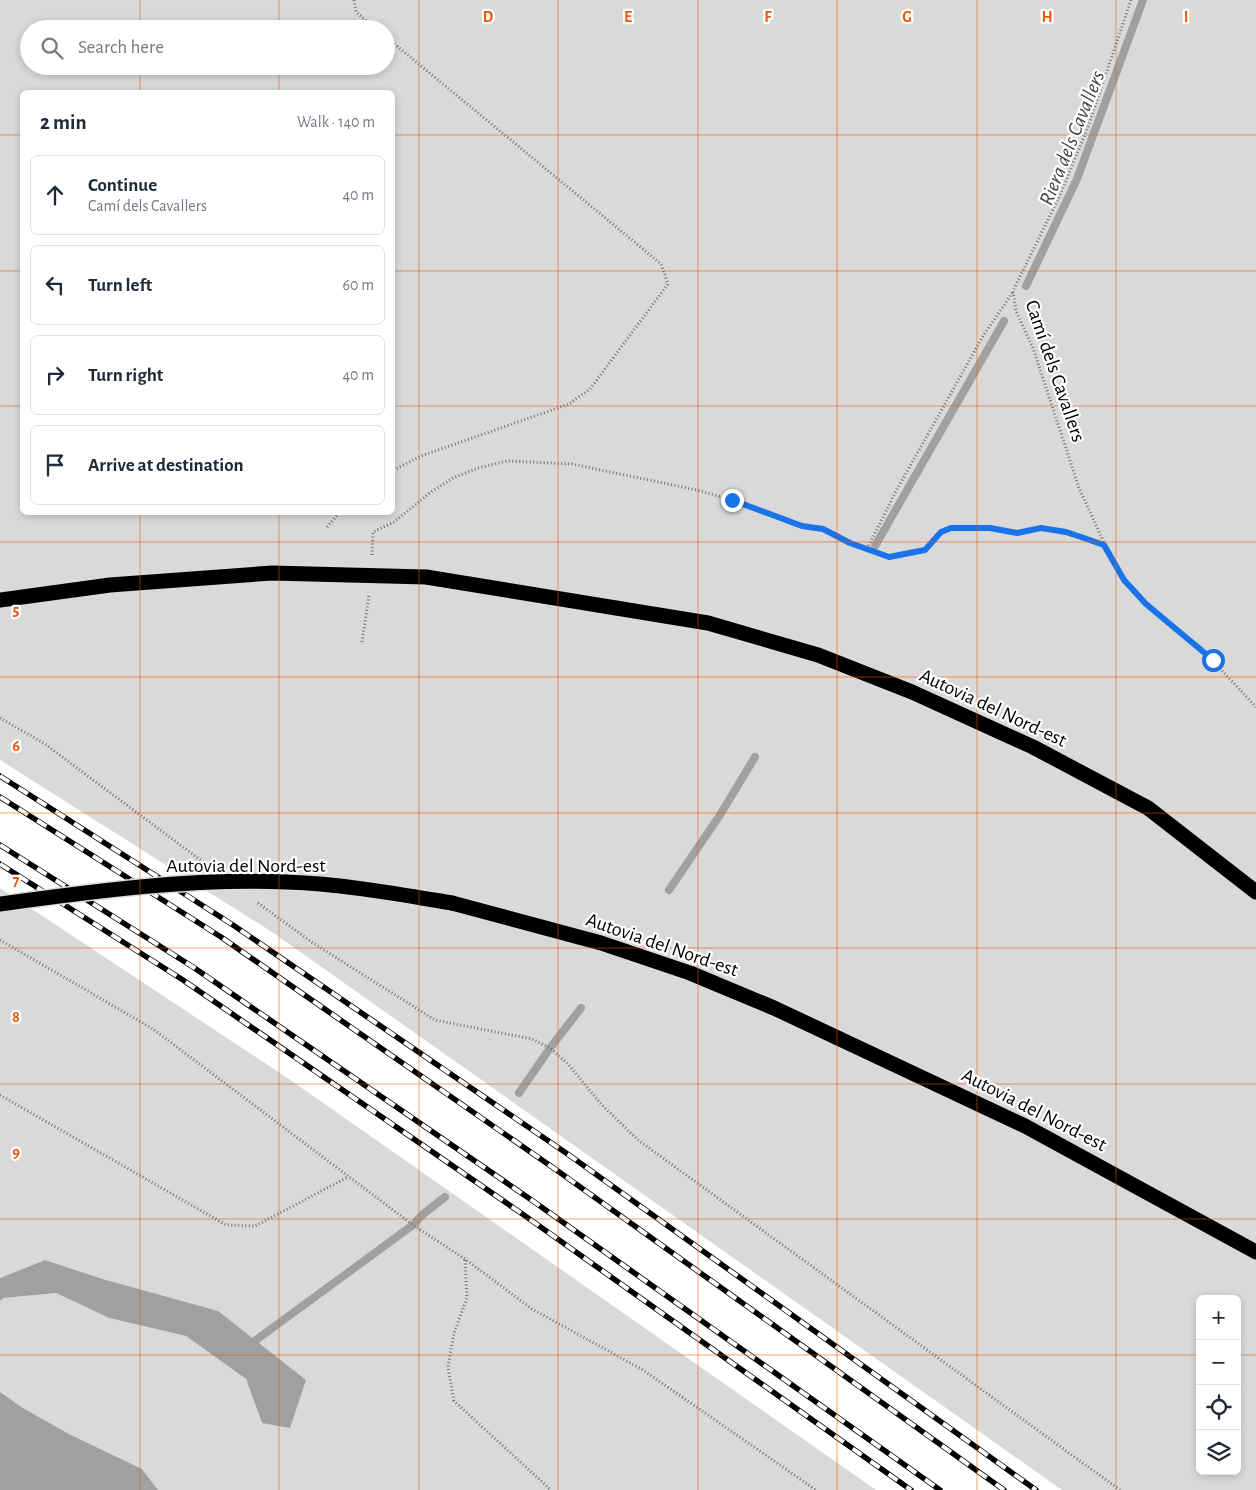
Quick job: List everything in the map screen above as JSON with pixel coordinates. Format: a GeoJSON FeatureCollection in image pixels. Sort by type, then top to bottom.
{"type":"FeatureCollection","features":[{"type":"Feature","properties":{"kind":"highway","name":"Autovia del Nord-est"},"geometry":{"type":"LineString","coordinates":[[0,600],[110,585],[272,573],[426,577],[708,623],[818,656],[912,692],[1024,743],[1148,808],[1256,892]]}},
{"type":"Feature","properties":{"kind":"highway","name":"Autovia del Nord-est"},"geometry":{"type":"LineString","coordinates":[[0,904],[115,888],[222,882],[287,882],[373,889],[452,904],[601,943],[690,973],[774,1008],[1025,1126],[1256,1252]]}},
{"type":"Feature","properties":{"kind":"path"},"geometry":{"type":"LineString","coordinates":[[354,0],[356,12],[365,20]]}},
{"type":"Feature","properties":{"kind":"path","name":"Camí dels Cavallers"},"geometry":{"type":"LineString","coordinates":[[1131,0],[1088,128],[1060,195],[1013,291],[1016,311],[1033,348],[1079,488],[1104,545],[1124,580],[1146,604],[1201,648],[1256,707]]}},
{"type":"Feature","properties":{"kind":"path"},"geometry":{"type":"LineString","coordinates":[[395,44],[661,264],[668,284],[590,389],[569,404],[421,456],[395,469]]}},
{"type":"Feature","properties":{"kind":"path"},"geometry":{"type":"LineString","coordinates":[[867,550],[895,493],[982,336],[1013,291]]}},
{"type":"Feature","properties":{"kind":"path"},"geometry":{"type":"LineString","coordinates":[[371,561],[373,532],[394,522],[431,492],[453,478],[478,468],[507,461],[572,464],[697,490],[732,500],[802,526],[823,529],[867,550],[889,557],[925,550],[941,532],[951,528],[973,527],[1017,533],[1041,528],[1066,532],[1104,545]]}},
{"type":"Feature","properties":{"kind":"path"},"geometry":{"type":"LineString","coordinates":[[327,527],[337,515]]}},
{"type":"Feature","properties":{"kind":"path"},"geometry":{"type":"LineString","coordinates":[[362,642],[369,590]]}},
{"type":"Feature","properties":{"kind":"path"},"geometry":{"type":"LineString","coordinates":[[0,718],[45,744],[210,867]]}},
{"type":"Feature","properties":{"kind":"path"},"geometry":{"type":"LineString","coordinates":[[258,902],[313,943],[435,1020],[532,1039],[550,1048],[568,1064],[601,1104],[638,1140],[1120,1490]]}},
{"type":"Feature","properties":{"kind":"path"},"geometry":{"type":"LineString","coordinates":[[0,940],[153,1029],[348,1177],[413,1225],[465,1259],[532,1309],[643,1370],[816,1490]]}},
{"type":"Feature","properties":{"kind":"path"},"geometry":{"type":"LineString","coordinates":[[0,1095],[226,1225],[255,1226],[348,1177]]}},
{"type":"Feature","properties":{"kind":"path"},"geometry":{"type":"LineString","coordinates":[[465,1259],[467,1298],[454,1334],[448,1367],[454,1401],[551,1490]]}},
{"type":"Feature","properties":{"kind":"shaded area"},"geometry":{"type":"Polygon","coordinates":[[[0,0],[1256,0],[1256,1490],[1062,1490],[272,932],[0,760],[0,0]]]}},
{"type":"Feature","properties":{"kind":"shaded area"},"geometry":{"type":"Polygon","coordinates":[[[0,888],[289,1079],[876,1490],[158,1490],[142,1469],[69,1434],[23,1408],[0,1392],[0,1301],[4,1298],[56,1293],[109,1318],[186,1336],[246,1379],[262,1423],[306,1380],[106,1280],[45,1260],[0,1278],[0,888]]]}},
{"type":"Feature","properties":{"kind":"shaded area"},"geometry":{"type":"Polygon","coordinates":[[[45,1260],[106,1280],[218,1311],[306,1380],[290,1428],[262,1423],[246,1379],[186,1336],[109,1318],[56,1293],[4,1298],[0,1301],[0,1278],[45,1260]]]}},
{"type":"Feature","properties":{"kind":"shaded area"},"geometry":{"type":"Polygon","coordinates":[[[0,1392],[23,1408],[69,1434],[142,1469],[158,1490],[0,1490],[0,1392]]]}},
{"type":"Feature","properties":{"kind":"waterway","name":"Riera dels Cavallers"},"geometry":{"type":"LineString","coordinates":[[1026,286],[1077,179],[1143,0]]}},
{"type":"Feature","properties":{"kind":"waterway","name":"Riera dels Cavallers"},"geometry":{"type":"LineString","coordinates":[[875,546],[1004,321]]}},
{"type":"Feature","properties":{"kind":"waterway"},"geometry":{"type":"LineString","coordinates":[[669,890],[720,815],[755,757]]}},
{"type":"Feature","properties":{"kind":"waterway"},"geometry":{"type":"LineString","coordinates":[[519,1093],[581,1008]]}},
{"type":"Feature","properties":{"kind":"waterway"},"geometry":{"type":"LineString","coordinates":[[256,1340],[413,1225],[422,1215],[445,1197]]}},
{"type":"Feature","properties":{"kind":"railway"},"geometry":{"type":"LineString","coordinates":[[0,776],[233,925],[569,1155],[1036,1490]]}},
{"type":"Feature","properties":{"kind":"railway"},"geometry":{"type":"LineString","coordinates":[[0,797],[221,937],[555,1169],[1004,1490]]}},
{"type":"Feature","properties":{"kind":"railway"},"geometry":{"type":"LineString","coordinates":[[0,845],[193,967],[533,1201],[940,1490]]}},
{"type":"Feature","properties":{"kind":"railway"},"geometry":{"type":"LineString","coordinates":[[0,864],[183,980],[521,1213],[911,1490]]}},
{"type":"Feature","properties":{"kind":"route"},"geometry":{"type":"LineString","coordinates":[[732,500],[802,526],[823,529],[850,543],[889,557],[899,553],[925,550],[941,532],[951,528],[990,528],[1026,533],[1041,528],[1066,532],[1104,545],[1124,580],[1146,604],[1213,660]]}}]}
